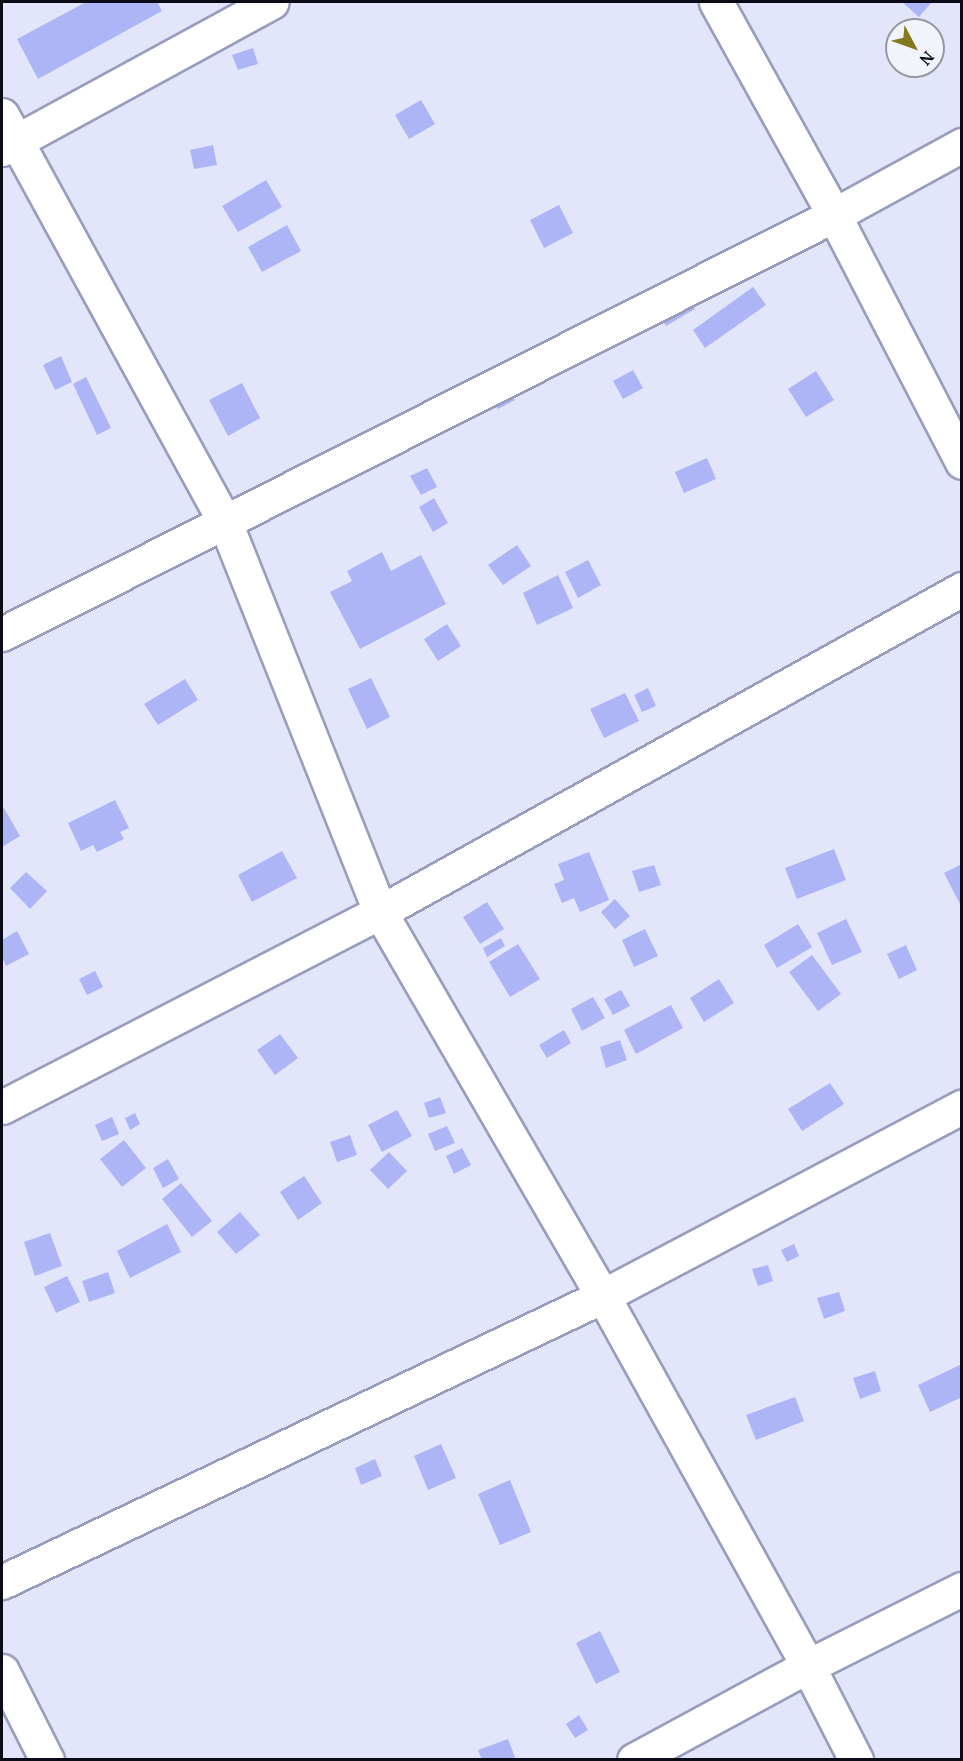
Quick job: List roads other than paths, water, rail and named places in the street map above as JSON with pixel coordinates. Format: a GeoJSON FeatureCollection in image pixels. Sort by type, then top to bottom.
{"type":"FeatureCollection","features":[{"type":"Feature","properties":{"kind":"street"},"geometry":{"type":"LineString","coordinates":[[272,2],[6,135],[225,522],[380,912],[603,1296],[808,1666],[856,1760]]}},
{"type":"Feature","properties":{"kind":"street"},"geometry":{"type":"LineString","coordinates":[[716,2],[834,215],[962,462]]}},
{"type":"Feature","properties":{"kind":"street"},"geometry":{"type":"LineString","coordinates":[[2,634],[834,215],[962,145]]}},
{"type":"Feature","properties":{"kind":"street"},"geometry":{"type":"LineString","coordinates":[[2,1107],[380,912],[962,590]]}},
{"type":"Feature","properties":{"kind":"street"},"geometry":{"type":"LineString","coordinates":[[2,1582],[603,1296],[962,1107]]}},
{"type":"Feature","properties":{"kind":"street"},"geometry":{"type":"LineString","coordinates":[[634,1760],[808,1666],[962,1589]]}},
{"type":"Feature","properties":{"kind":"street"},"geometry":{"type":"LineString","coordinates":[[2,1671],[47,1760]]}}]}
